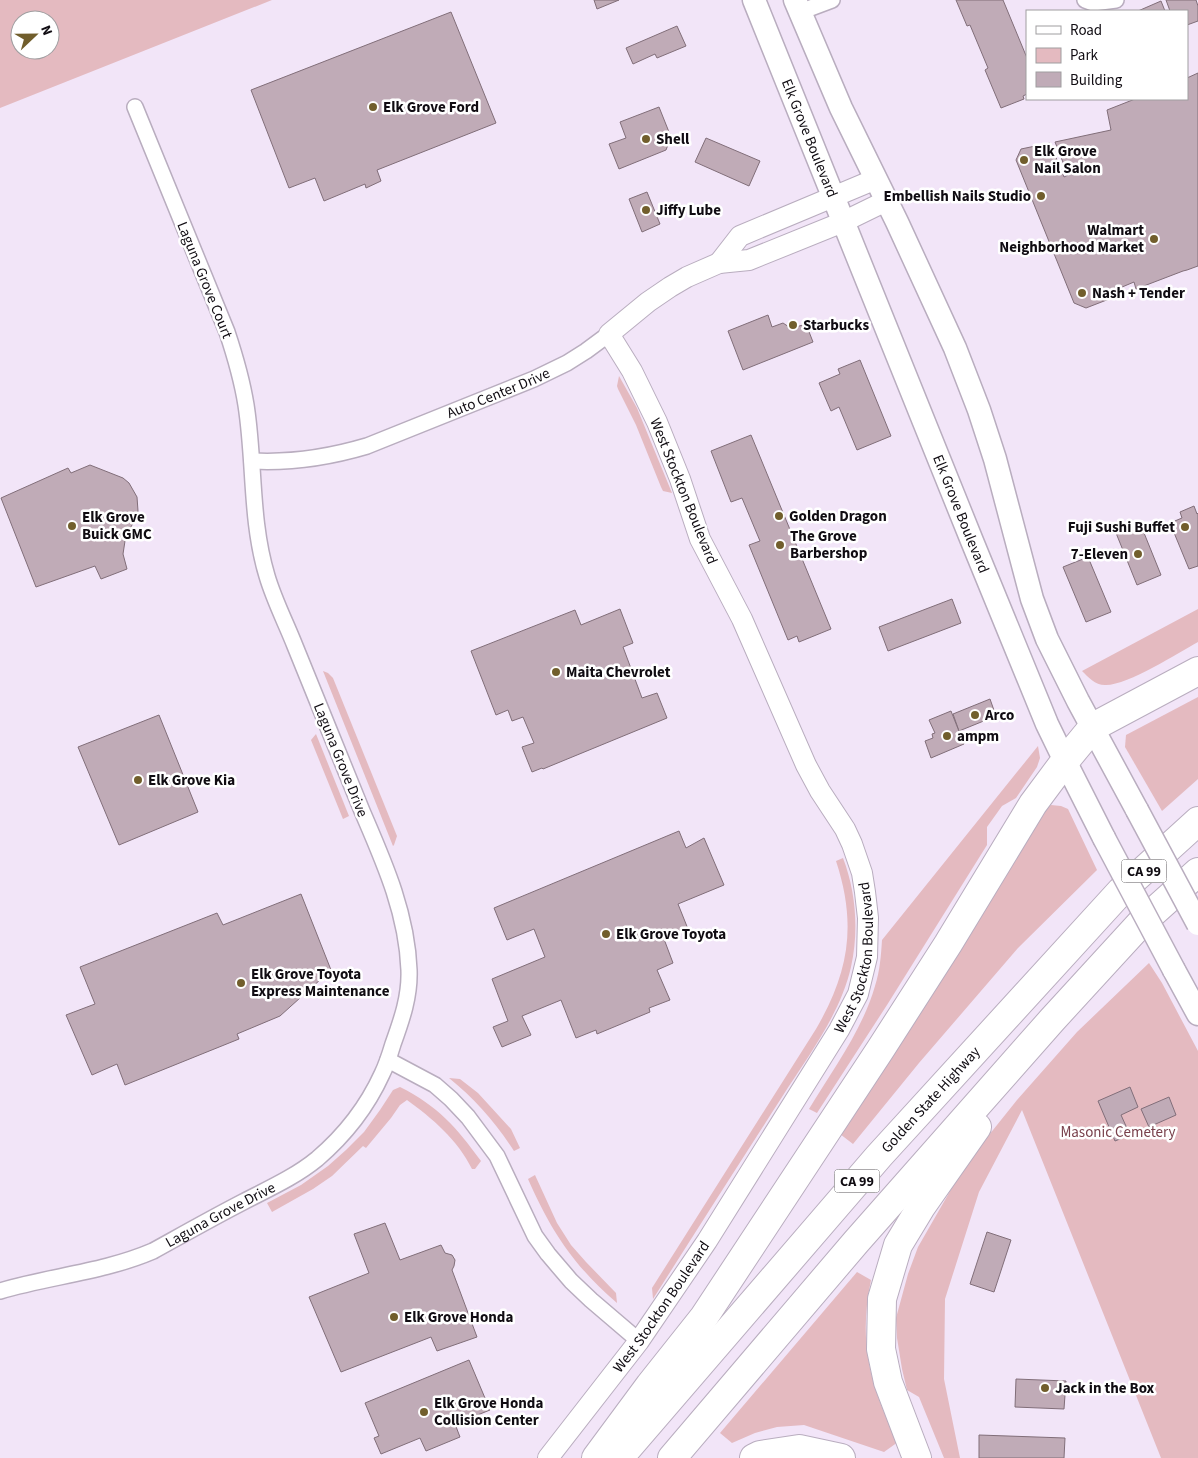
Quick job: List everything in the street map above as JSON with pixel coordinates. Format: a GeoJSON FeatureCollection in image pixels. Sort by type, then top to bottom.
{"type":"FeatureCollection","features":[{"type":"Feature","properties":{"kind":"highway"},"geometry":{"type":"LineString","coordinates":[[596,1458],[650,1385],[704,1317],[943,952],[1033,804],[1064,761],[1093,727],[1198,671]]}},
{"type":"Feature","properties":{"kind":"highway","name":"Golden State Highway"},"geometry":{"type":"LineString","coordinates":[[619,1458],[878,1156],[1121,892],[1198,821]]}},
{"type":"Feature","properties":{"kind":"highway","name":"CA 99"},"geometry":{"type":"LineString","coordinates":[[672,1458],[862,1234],[1052,1020],[1140,924],[1198,872]]}},
{"type":"Feature","properties":{"kind":"highway"},"geometry":{"type":"LineString","coordinates":[[917,1458],[888,1382],[881,1349],[882,1299],[898,1245],[921,1207],[1052,1020]]}},
{"type":"Feature","properties":{"kind":"highway"},"geometry":{"type":"LineString","coordinates":[[754,1458],[760,1455],[799,1449],[841,1458]]}},
{"type":"Feature","properties":{"kind":"main road","name":"Elk Grove Boulevard"},"geometry":{"type":"LineString","coordinates":[[754,0],[1047,724],[1104,838],[1198,1014]]}},
{"type":"Feature","properties":{"kind":"main road"},"geometry":{"type":"LineString","coordinates":[[798,6],[841,108],[955,348],[979,410],[1006,499],[1032,599],[1047,639],[1078,701],[1198,924]]}},
{"type":"Feature","properties":{"kind":"street"},"geometry":{"type":"LineString","coordinates":[[798,6],[832,0]]}},
{"type":"Feature","properties":{"kind":"street"},"geometry":{"type":"LineString","coordinates":[[1085,0],[1093,3],[1116,0]]}},
{"type":"Feature","properties":{"kind":"street","name":"Laguna Grove Court"},"geometry":{"type":"LineString","coordinates":[[135,107],[230,341],[246,404],[252,461]]}},
{"type":"Feature","properties":{"kind":"street","name":"Auto Center Drive"},"geometry":{"type":"LineString","coordinates":[[719,263],[740,236],[876,179]]}},
{"type":"Feature","properties":{"kind":"street","name":"Auto Center Drive"},"geometry":{"type":"LineString","coordinates":[[252,461],[268,462],[307,458],[342,453],[367,446],[534,379],[567,363],[586,351],[648,302],[688,277],[719,263],[750,260],[843,222],[886,202]]}},
{"type":"Feature","properties":{"kind":"street","name":"West Stockton Boulevard"},"geometry":{"type":"LineString","coordinates":[[548,1458],[639,1341],[707,1241],[850,1012],[858,994],[866,966],[868,943],[868,918],[862,873],[852,844],[806,765],[742,619],[700,539],[658,422],[632,371],[609,334]]}},
{"type":"Feature","properties":{"kind":"street","name":"Laguna Grove Drive"},"geometry":{"type":"LineString","coordinates":[[0,1291],[22,1284],[133,1260],[288,1179],[315,1161],[339,1139],[372,1095],[388,1060],[402,1021],[407,1000],[409,973],[408,954],[400,906],[267,577],[254,514],[252,461]]}},
{"type":"Feature","properties":{"kind":"street"},"geometry":{"type":"LineString","coordinates":[[388,1060],[435,1085],[468,1118],[497,1156],[535,1236],[548,1254],[584,1294],[639,1341]]}},
{"type":"Feature","properties":{"kind":"green space"},"geometry":{"type":"Polygon","coordinates":[[[0,0],[272,0],[0,108],[0,0]]]}},
{"type":"Feature","properties":{"kind":"green space"},"geometry":{"type":"Polygon","coordinates":[[[619,376],[637,408],[672,493],[663,491],[661,487],[636,425],[618,389],[619,376]]]}},
{"type":"Feature","properties":{"kind":"green space"},"geometry":{"type":"Polygon","coordinates":[[[1198,609],[1198,642],[1139,675],[1114,684],[1101,685],[1082,671],[1198,609]]]}},
{"type":"Feature","properties":{"kind":"green space"},"geometry":{"type":"Polygon","coordinates":[[[323,671],[333,678],[397,836],[393,846],[323,671]]]}},
{"type":"Feature","properties":{"kind":"green space"},"geometry":{"type":"Polygon","coordinates":[[[1198,697],[1198,779],[1162,811],[1125,747],[1126,735],[1198,697]]]}},
{"type":"Feature","properties":{"kind":"green space"},"geometry":{"type":"Polygon","coordinates":[[[316,734],[349,816],[343,819],[311,740],[316,734]]]}},
{"type":"Feature","properties":{"kind":"green space"},"geometry":{"type":"Polygon","coordinates":[[[1038,746],[1040,758],[1037,767],[1016,798],[1002,806],[987,827],[987,845],[887,1005],[817,1113],[809,1109],[855,1034],[870,1002],[877,980],[882,940],[1038,746]]]}},
{"type":"Feature","properties":{"kind":"green space"},"geometry":{"type":"Polygon","coordinates":[[[1051,805],[1068,809],[1097,870],[1018,948],[919,1063],[853,1144],[840,1134],[944,974],[1044,810],[1051,805]]]}},
{"type":"Feature","properties":{"kind":"green space"},"geometry":{"type":"Polygon","coordinates":[[[843,858],[851,884],[855,912],[855,940],[851,967],[839,1002],[812,1051],[653,1299],[652,1288],[816,1029],[836,988],[846,948],[848,927],[843,884],[836,861],[843,858]]]}},
{"type":"Feature","properties":{"kind":"green space","name":"Masonic Cemetery"},"geometry":{"type":"Polygon","coordinates":[[[1149,963],[1162,983],[1198,1051],[1198,1458],[1161,1458],[1022,1110],[979,1192],[945,1299],[944,1379],[960,1458],[944,1458],[919,1397],[907,1390],[897,1338],[896,1318],[908,1274],[918,1247],[953,1186],[985,1140],[1017,1100],[1077,1032],[1149,963]]]}},
{"type":"Feature","properties":{"kind":"green space"},"geometry":{"type":"Polygon","coordinates":[[[449,1078],[460,1079],[478,1093],[511,1129],[520,1148],[514,1151],[500,1131],[468,1094],[449,1078]]]}},
{"type":"Feature","properties":{"kind":"green space"},"geometry":{"type":"Polygon","coordinates":[[[400,1087],[436,1110],[455,1128],[481,1161],[475,1169],[472,1169],[466,1158],[444,1130],[407,1100],[400,1105],[366,1148],[363,1146],[332,1176],[313,1189],[272,1212],[267,1203],[301,1185],[328,1166],[364,1132],[393,1090],[400,1087]]]}},
{"type":"Feature","properties":{"kind":"green space"},"geometry":{"type":"Polygon","coordinates":[[[535,1175],[557,1223],[571,1245],[616,1293],[617,1303],[588,1275],[555,1231],[545,1215],[528,1179],[535,1175]]]}},
{"type":"Feature","properties":{"kind":"green space"},"geometry":{"type":"Polygon","coordinates":[[[857,1272],[871,1280],[866,1324],[869,1364],[880,1402],[898,1442],[884,1452],[804,1425],[777,1427],[755,1433],[732,1443],[720,1433],[857,1272]]]}},
{"type":"Feature","properties":{"kind":"building"},"geometry":{"type":"Polygon","coordinates":[[[594,0],[619,0],[597,9],[594,0]]]}},
{"type":"Feature","properties":{"kind":"building"},"geometry":{"type":"Polygon","coordinates":[[[956,0],[1003,0],[1026,56],[1026,94],[1023,96],[1024,99],[1001,108],[985,70],[988,68],[970,25],[967,26],[956,0]]]}},
{"type":"Feature","properties":{"kind":"building"},"geometry":{"type":"Polygon","coordinates":[[[1166,0],[1196,0],[1198,21],[1188,25],[1188,10],[1170,10],[1166,0]]]}},
{"type":"Feature","properties":{"kind":"building"},"geometry":{"type":"Polygon","coordinates":[[[1161,1],[1165,10],[1140,10],[1161,1]]]}},
{"type":"Feature","properties":{"kind":"building","name":"Elk Grove Ford"},"geometry":{"type":"Polygon","coordinates":[[[451,12],[496,123],[377,170],[381,181],[366,188],[365,184],[324,201],[315,178],[289,188],[251,90],[451,12]]]}},
{"type":"Feature","properties":{"kind":"building"},"geometry":{"type":"Polygon","coordinates":[[[677,26],[686,46],[657,58],[655,54],[633,64],[626,48],[677,26]]]}},
{"type":"Feature","properties":{"kind":"building"},"geometry":{"type":"Polygon","coordinates":[[[1198,73],[1198,266],[1136,289],[1134,282],[1115,290],[1117,296],[1086,308],[1074,303],[1016,160],[1021,149],[1050,143],[1064,177],[1068,175],[1055,142],[1111,130],[1107,110],[1132,100],[1188,100],[1188,78],[1198,73]]]}},
{"type":"Feature","properties":{"kind":"building","name":"Shell"},"geometry":{"type":"Polygon","coordinates":[[[659,107],[671,137],[666,150],[619,169],[609,144],[626,138],[620,122],[659,107]]]}},
{"type":"Feature","properties":{"kind":"building","name":"Shell"},"geometry":{"type":"Polygon","coordinates":[[[706,138],[760,161],[749,186],[695,162],[706,138]]]}},
{"type":"Feature","properties":{"kind":"building"},"geometry":{"type":"Polygon","coordinates":[[[647,192],[660,224],[642,232],[629,199],[647,192]]]}},
{"type":"Feature","properties":{"kind":"building"},"geometry":{"type":"Polygon","coordinates":[[[768,315],[772,327],[783,323],[789,327],[806,324],[813,342],[743,370],[728,331],[768,315]]]}},
{"type":"Feature","properties":{"kind":"building"},"geometry":{"type":"Polygon","coordinates":[[[860,360],[891,436],[857,450],[839,407],[831,411],[819,383],[840,374],[838,369],[860,360]]]}},
{"type":"Feature","properties":{"kind":"building"},"geometry":{"type":"Polygon","coordinates":[[[751,435],[831,629],[799,642],[797,636],[788,640],[749,545],[760,541],[742,498],[731,502],[711,451],[751,435]]]}},
{"type":"Feature","properties":{"kind":"building","name":"Elk Grove Buick GMC"},"geometry":{"type":"Polygon","coordinates":[[[90,465],[123,478],[129,483],[137,497],[138,511],[125,541],[123,554],[127,569],[101,579],[95,566],[36,587],[1,498],[68,468],[71,473],[90,465]]]}},
{"type":"Feature","properties":{"kind":"building"},"geometry":{"type":"Polygon","coordinates":[[[1194,506],[1198,513],[1198,566],[1189,569],[1170,523],[1182,518],[1180,512],[1194,506]]]}},
{"type":"Feature","properties":{"kind":"building","name":"7-Eleven"},"geometry":{"type":"Polygon","coordinates":[[[1140,523],[1161,575],[1137,585],[1116,533],[1140,523]]]}},
{"type":"Feature","properties":{"kind":"building"},"geometry":{"type":"Polygon","coordinates":[[[1088,557],[1111,612],[1086,622],[1063,567],[1088,557]]]}},
{"type":"Feature","properties":{"kind":"building"},"geometry":{"type":"Polygon","coordinates":[[[952,599],[961,623],[888,651],[879,627],[952,599]]]}},
{"type":"Feature","properties":{"kind":"building","name":"Maita Chevrolet"},"geometry":{"type":"Polygon","coordinates":[[[620,609],[633,643],[623,647],[642,698],[657,693],[667,718],[532,772],[522,747],[534,743],[523,717],[512,721],[508,710],[496,715],[471,651],[575,610],[581,625],[620,609]]]}},
{"type":"Feature","properties":{"kind":"building","name":"Arco"},"geometry":{"type":"Polygon","coordinates":[[[990,699],[996,716],[959,731],[953,714],[990,699]]]}},
{"type":"Feature","properties":{"kind":"building","name":"ampm"},"geometry":{"type":"Polygon","coordinates":[[[951,711],[964,744],[931,758],[925,741],[933,738],[932,734],[935,733],[929,720],[951,711]]]}},
{"type":"Feature","properties":{"kind":"building","name":"Elk Grove Kia"},"geometry":{"type":"Polygon","coordinates":[[[159,715],[198,812],[119,845],[78,747],[159,715]]]}},
{"type":"Feature","properties":{"kind":"building","name":"Elk Grove Toyota"},"geometry":{"type":"Polygon","coordinates":[[[679,831],[686,848],[704,838],[724,885],[678,904],[688,929],[664,939],[673,963],[657,970],[670,1000],[649,1008],[650,1012],[597,1034],[596,1030],[576,1038],[561,1000],[522,1016],[531,1035],[502,1047],[493,1027],[508,1021],[492,979],[545,957],[534,929],[507,940],[494,908],[679,831]]]}},
{"type":"Feature","properties":{"kind":"building"},"geometry":{"type":"Polygon","coordinates":[[[301,894],[331,970],[280,1016],[237,1034],[239,1039],[125,1085],[117,1064],[92,1075],[66,1015],[95,1004],[80,967],[217,913],[223,925],[301,894]]]}},
{"type":"Feature","properties":{"kind":"building"},"geometry":{"type":"Polygon","coordinates":[[[1130,1087],[1138,1107],[1121,1115],[1130,1135],[1115,1141],[1098,1101],[1130,1087]]]}},
{"type":"Feature","properties":{"kind":"building"},"geometry":{"type":"Polygon","coordinates":[[[1169,1097],[1176,1115],[1149,1127],[1141,1109],[1169,1097]]]}},
{"type":"Feature","properties":{"kind":"building","name":"Elk Grove Honda"},"geometry":{"type":"Polygon","coordinates":[[[385,1223],[400,1260],[441,1245],[445,1253],[452,1255],[455,1260],[452,1270],[477,1337],[437,1351],[431,1337],[341,1372],[309,1297],[369,1273],[354,1234],[385,1223]]]}},
{"type":"Feature","properties":{"kind":"building"},"geometry":{"type":"Polygon","coordinates":[[[987,1232],[1011,1240],[994,1292],[970,1284],[987,1232]]]}},
{"type":"Feature","properties":{"kind":"building"},"geometry":{"type":"Polygon","coordinates":[[[469,1360],[490,1410],[455,1424],[460,1437],[426,1451],[420,1438],[381,1454],[374,1438],[379,1436],[365,1403],[469,1360]]]}},
{"type":"Feature","properties":{"kind":"building"},"geometry":{"type":"Polygon","coordinates":[[[1016,1379],[1066,1381],[1064,1409],[1015,1407],[1016,1379]]]}},
{"type":"Feature","properties":{"kind":"building"},"geometry":{"type":"Polygon","coordinates":[[[979,1435],[1065,1438],[1064,1458],[979,1458],[979,1435]]]}},
{"type":"Feature","properties":{"kind":"place","name":"Elk Grove Ford"},"geometry":{"type":"Point","coordinates":[373,107]}},
{"type":"Feature","properties":{"kind":"place","name":"Shell"},"geometry":{"type":"Point","coordinates":[646,139]}},
{"type":"Feature","properties":{"kind":"place","name":"Elk Grove Nail Salon"},"geometry":{"type":"Point","coordinates":[1024,160]}},
{"type":"Feature","properties":{"kind":"place","name":"Embellish Nails Studio"},"geometry":{"type":"Point","coordinates":[1041,196]}},
{"type":"Feature","properties":{"kind":"place","name":"Jiffy Lube"},"geometry":{"type":"Point","coordinates":[646,210]}},
{"type":"Feature","properties":{"kind":"place","name":"Walmart Neighborhood Market"},"geometry":{"type":"Point","coordinates":[1154,239]}},
{"type":"Feature","properties":{"kind":"place","name":"Nash + Tender"},"geometry":{"type":"Point","coordinates":[1082,293]}},
{"type":"Feature","properties":{"kind":"place","name":"Starbucks"},"geometry":{"type":"Point","coordinates":[793,325]}},
{"type":"Feature","properties":{"kind":"place","name":"Golden Dragon"},"geometry":{"type":"Point","coordinates":[779,516]}},
{"type":"Feature","properties":{"kind":"place","name":"Elk Grove Buick GMC"},"geometry":{"type":"Point","coordinates":[72,526]}},
{"type":"Feature","properties":{"kind":"place","name":"Fuji Sushi Buffet"},"geometry":{"type":"Point","coordinates":[1185,527]}},
{"type":"Feature","properties":{"kind":"place","name":"The Grove Barbershop"},"geometry":{"type":"Point","coordinates":[780,545]}},
{"type":"Feature","properties":{"kind":"place","name":"7-Eleven"},"geometry":{"type":"Point","coordinates":[1138,554]}},
{"type":"Feature","properties":{"kind":"place","name":"Maita Chevrolet"},"geometry":{"type":"Point","coordinates":[556,672]}},
{"type":"Feature","properties":{"kind":"place","name":"Arco"},"geometry":{"type":"Point","coordinates":[975,715]}},
{"type":"Feature","properties":{"kind":"place","name":"ampm"},"geometry":{"type":"Point","coordinates":[947,736]}},
{"type":"Feature","properties":{"kind":"place","name":"Elk Grove Kia"},"geometry":{"type":"Point","coordinates":[138,780]}},
{"type":"Feature","properties":{"kind":"place","name":"Elk Grove Toyota"},"geometry":{"type":"Point","coordinates":[606,934]}},
{"type":"Feature","properties":{"kind":"place","name":"Elk Grove Toyota Express Maintenance"},"geometry":{"type":"Point","coordinates":[241,983]}},
{"type":"Feature","properties":{"kind":"place","name":"Elk Grove Honda"},"geometry":{"type":"Point","coordinates":[394,1317]}},
{"type":"Feature","properties":{"kind":"place","name":"Jack in the Box"},"geometry":{"type":"Point","coordinates":[1045,1388]}},
{"type":"Feature","properties":{"kind":"place","name":"Elk Grove Honda Collision Center"},"geometry":{"type":"Point","coordinates":[424,1412]}}]}
